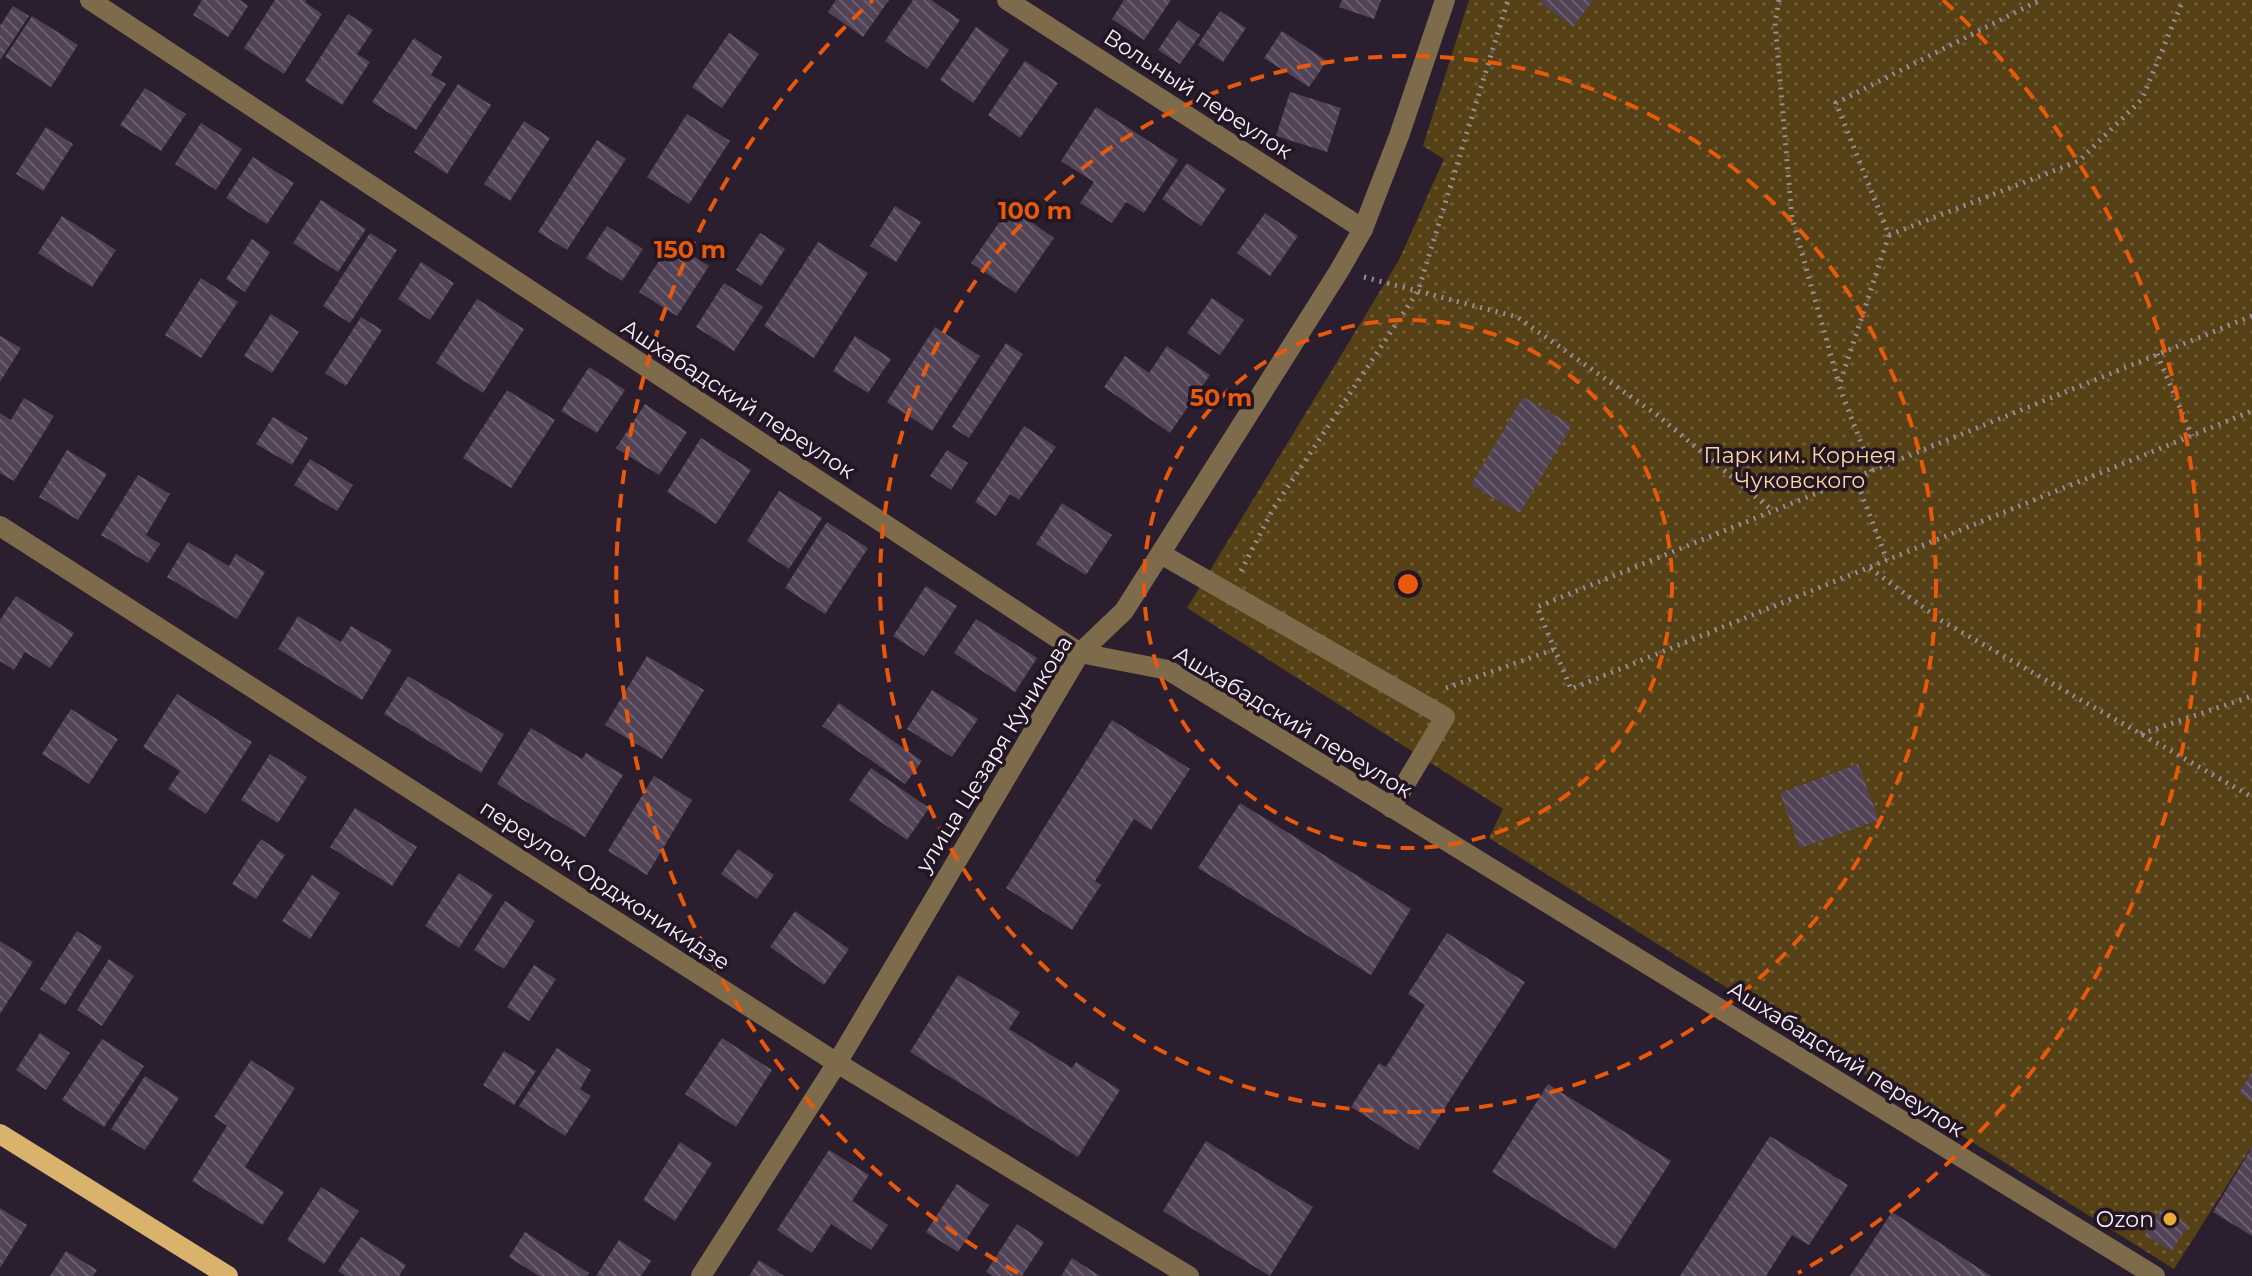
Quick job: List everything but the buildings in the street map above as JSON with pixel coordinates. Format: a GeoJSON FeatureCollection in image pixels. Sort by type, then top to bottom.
{"type":"FeatureCollection","features":[{"type":"Feature","properties":{"kind":"main road"},"geometry":{"type":"LineString","coordinates":[[0,1134],[228,1276]]}},
{"type":"Feature","properties":{"kind":"street","name":"Ашхабадский переулок"},"geometry":{"type":"LineString","coordinates":[[90,0],[1080,653],[1168,670],[2155,1276]]}},
{"type":"Feature","properties":{"kind":"street","name":"Вольный переулок"},"geometry":{"type":"LineString","coordinates":[[1007,0],[1363,229]]}},
{"type":"Feature","properties":{"kind":"street","name":"улица Цезаря Куникова"},"geometry":{"type":"LineString","coordinates":[[701,1276],[837,1063],[1080,653],[1124,611],[1339,271],[1363,229],[1399,136],[1445,0]]}},
{"type":"Feature","properties":{"kind":"street","name":"переулок Орджоникидзе"},"geometry":{"type":"LineString","coordinates":[[0,526],[837,1063],[1189,1276]]}},
{"type":"Feature","properties":{"kind":"street"},"geometry":{"type":"LineString","coordinates":[[1161,554],[1445,717],[1391,808]]}},
{"type":"Feature","properties":{"kind":"path"},"geometry":{"type":"LineString","coordinates":[[1229,593],[1273,509],[1418,291],[1508,0]]}},
{"type":"Feature","properties":{"kind":"path"},"geometry":{"type":"LineString","coordinates":[[1779,0],[1775,23],[1792,218],[1839,386],[1872,471]]}},
{"type":"Feature","properties":{"kind":"path"},"geometry":{"type":"LineString","coordinates":[[1839,386],[1889,235],[1836,103],[2040,0]]}},
{"type":"Feature","properties":{"kind":"path"},"geometry":{"type":"LineString","coordinates":[[1889,235],[2079,161],[2142,99],[2183,0]]}},
{"type":"Feature","properties":{"kind":"path"},"geometry":{"type":"LineString","coordinates":[[1339,271],[1517,317],[1657,415],[1773,511]]}},
{"type":"Feature","properties":{"kind":"path"},"geometry":{"type":"LineString","coordinates":[[2252,316],[1537,607],[1571,689],[2252,411]]}},
{"type":"Feature","properties":{"kind":"path"},"geometry":{"type":"LineString","coordinates":[[2157,354],[2192,436]]}},
{"type":"Feature","properties":{"kind":"path"},"geometry":{"type":"LineString","coordinates":[[1855,477],[1887,560]]}},
{"type":"Feature","properties":{"kind":"path"},"geometry":{"type":"LineString","coordinates":[[1870,568],[1942,621],[2252,797]]}},
{"type":"Feature","properties":{"kind":"path"},"geometry":{"type":"LineString","coordinates":[[1425,706],[1431,693],[1555,649]]}},
{"type":"Feature","properties":{"kind":"path"},"geometry":{"type":"LineString","coordinates":[[2141,734],[2252,696]]}},
{"type":"Feature","properties":{"kind":"green space","name":"Парк им. Корнея Чуковского"},"geometry":{"type":"Polygon","coordinates":[[[1469,0],[2252,0],[2252,1146],[2174,1269],[1489,838],[1503,809],[1187,608],[1399,260],[1444,159],[1423,146],[1469,0]]]}},
{"type":"Feature","properties":{"kind":"place","name":"Ozon"},"geometry":{"type":"Point","coordinates":[2170,1219]}}]}
